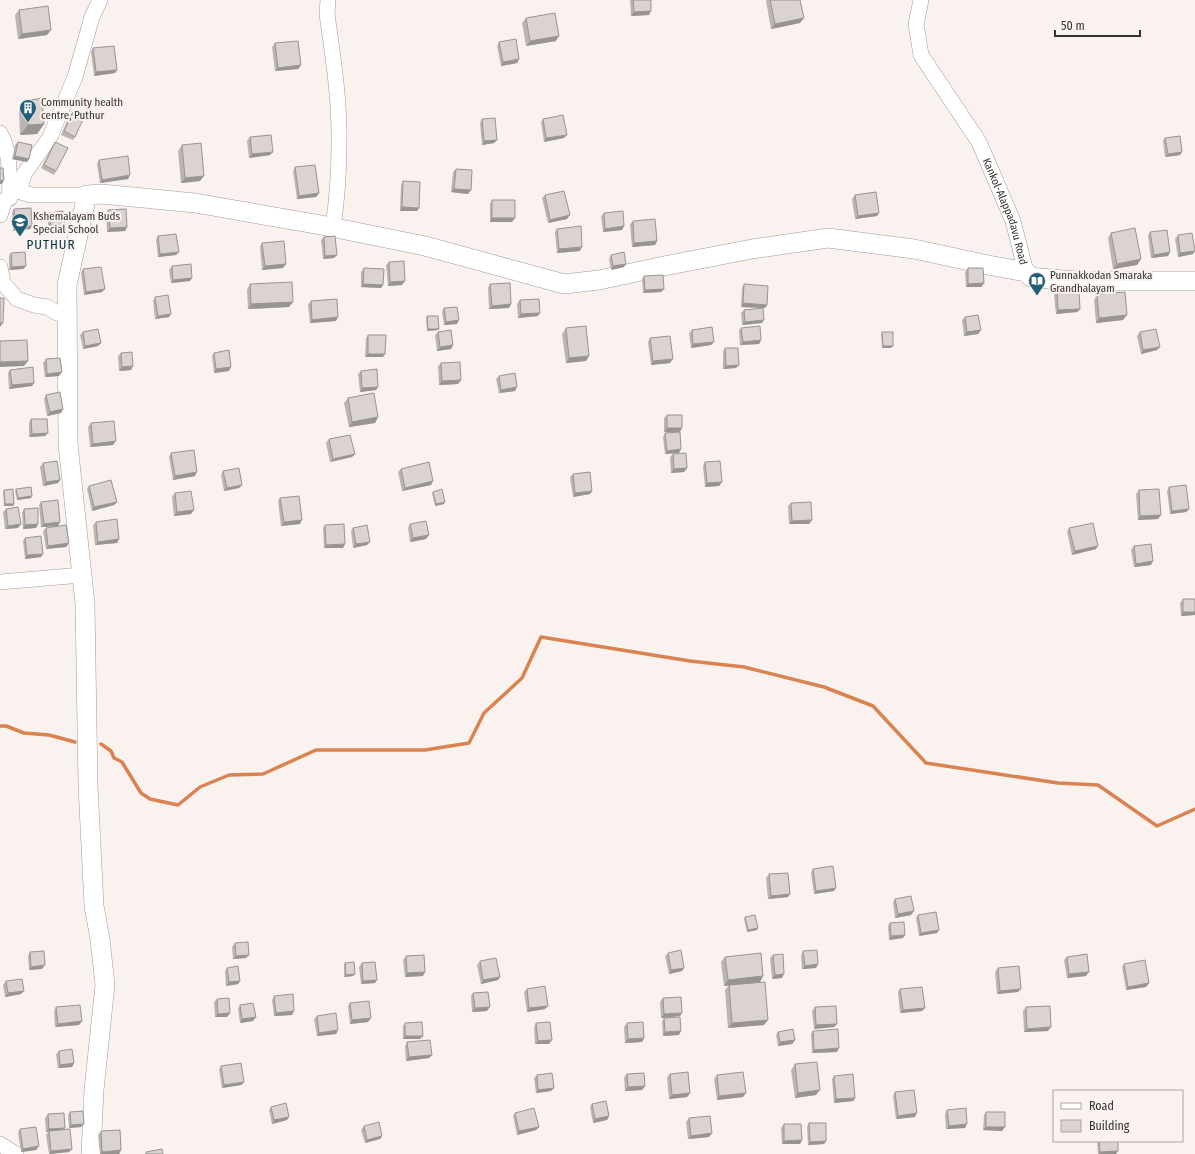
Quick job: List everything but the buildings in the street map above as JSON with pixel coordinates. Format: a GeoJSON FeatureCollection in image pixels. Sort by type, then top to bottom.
{"type":"FeatureCollection","features":[{"type":"Feature","properties":{"kind":"main road"},"geometry":{"type":"LineString","coordinates":[[91,1154],[94,1090],[105,984],[94,898],[88,786],[85,604],[68,444],[67,285],[87,194],[102,194],[195,203],[333,227],[425,246],[564,284],[599,280],[752,249],[828,238],[914,249],[1026,272]]}},
{"type":"Feature","properties":{"kind":"main road","name":"Kankol-Alappadavu Road"},"geometry":{"type":"LineString","coordinates":[[1026,272],[1031,277],[1076,281],[1195,281]]}},
{"type":"Feature","properties":{"kind":"street"},"geometry":{"type":"LineString","coordinates":[[0,215],[9,197],[21,184],[24,174],[50,137],[75,77],[92,17],[100,0]]}},
{"type":"Feature","properties":{"kind":"street"},"geometry":{"type":"LineString","coordinates":[[328,0],[327,14],[340,144],[338,193],[333,227]]}},
{"type":"Feature","properties":{"kind":"street","name":"Kankol-Alappadavu Road"},"geometry":{"type":"LineString","coordinates":[[921,0],[916,24],[921,55],[979,142],[1013,222],[1026,272]]}},
{"type":"Feature","properties":{"kind":"street"},"geometry":{"type":"LineString","coordinates":[[0,133],[4,140],[8,163],[9,197]]}},
{"type":"Feature","properties":{"kind":"street"},"geometry":{"type":"LineString","coordinates":[[9,197],[87,194]]}},
{"type":"Feature","properties":{"kind":"street"},"geometry":{"type":"LineString","coordinates":[[0,267],[3,283],[17,299],[34,305],[47,307],[57,313],[68,315]]}},
{"type":"Feature","properties":{"kind":"street"},"geometry":{"type":"LineString","coordinates":[[0,582],[82,575]]}},
{"type":"Feature","properties":{"kind":"street"},"geometry":{"type":"LineString","coordinates":[[0,1144],[16,1154]]}},
{"type":"Feature","properties":{"kind":"waterway"},"geometry":{"type":"LineString","coordinates":[[101,744],[111,751],[114,758],[122,762],[141,793],[150,799],[178,805],[200,787],[229,775],[263,774],[316,750],[425,750],[469,743],[484,713],[522,678],[541,637],[690,661],[744,667],[824,687],[873,706],[926,763],[1058,783],[1098,785],[1157,826],[1195,809]]}},
{"type":"Feature","properties":{"kind":"waterway"},"geometry":{"type":"LineString","coordinates":[[0,726],[6,726],[24,733],[49,735],[75,742]]}},
{"type":"Feature","properties":{"kind":"place","name":"Community health centre, Puthur"},"geometry":{"type":"Point","coordinates":[28,123]}},
{"type":"Feature","properties":{"kind":"place","name":"Kshemalayam Buds Special School"},"geometry":{"type":"Point","coordinates":[20,237]}},
{"type":"Feature","properties":{"kind":"place","name":"Punnakkodan Smaraka Grandhalayam"},"geometry":{"type":"Point","coordinates":[1037,296]}},
{"type":"Feature","properties":{"kind":"district","name":"PUTHUR"},"geometry":{"type":"Point","coordinates":[51,244]}}]}
